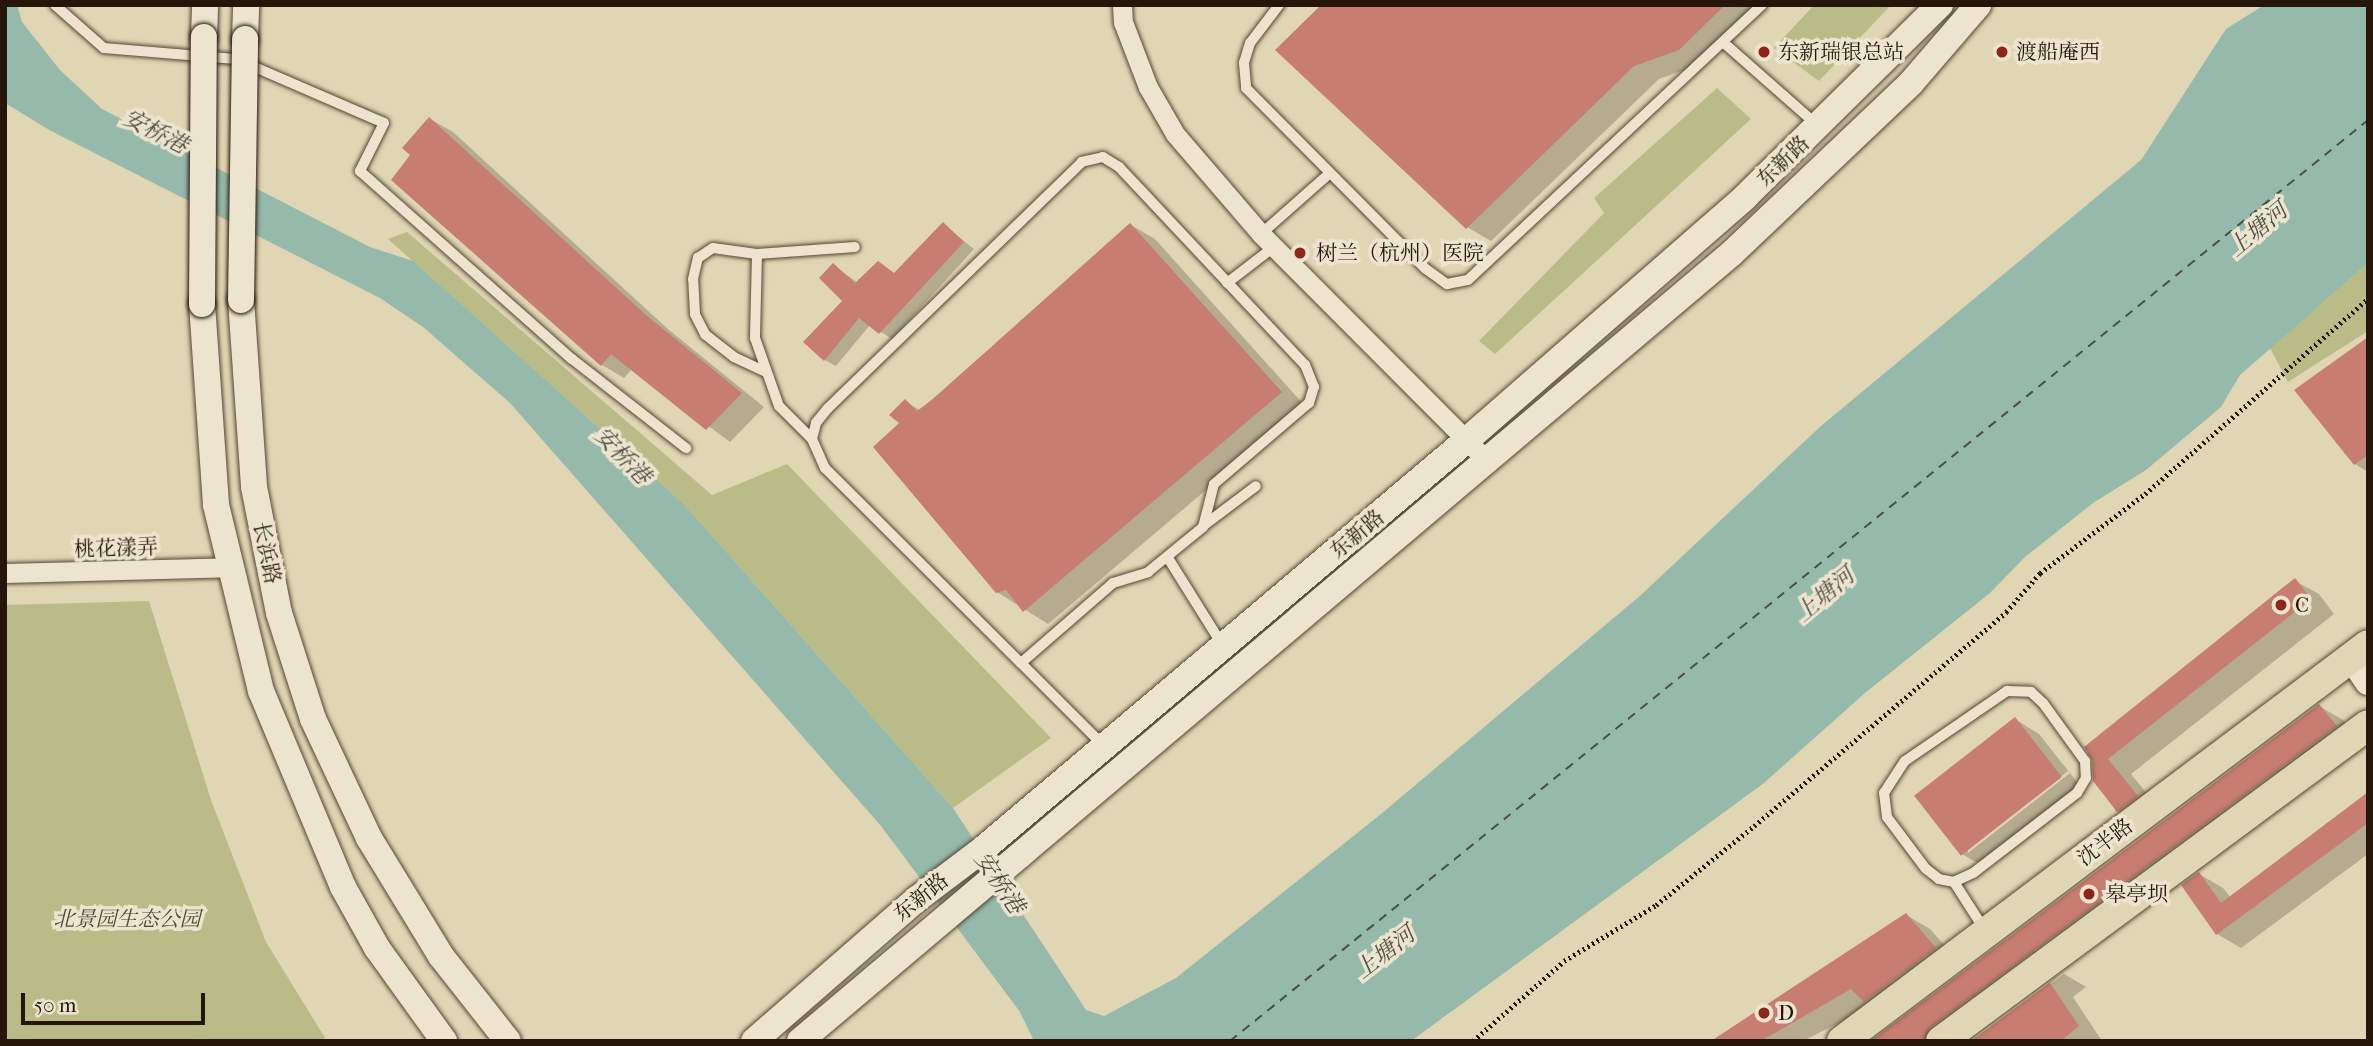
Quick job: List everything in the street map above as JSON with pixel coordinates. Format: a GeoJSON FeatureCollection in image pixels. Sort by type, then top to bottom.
{"type":"FeatureCollection","features":[{"type":"Feature","properties":{"kind":"main road","name":"长浜路"},"geometry":{"type":"LineString","coordinates":[[205,5],[202,304],[216,505],[229,567],[261,691],[343,887],[377,948],[444,1041]]}},
{"type":"Feature","properties":{"kind":"main road","name":"长浜路"},"geometry":{"type":"LineString","coordinates":[[246,5],[242,300],[254,487],[279,613],[313,719],[376,850],[442,956],[508,1041]]}},
{"type":"Feature","properties":{"kind":"main road","name":"东新路"},"geometry":{"type":"LineString","coordinates":[[754,1041],[916,899],[983,849],[1468,439],[1745,197],[1940,5]]}},
{"type":"Feature","properties":{"kind":"main road","name":"东新路"},"geometry":{"type":"LineString","coordinates":[[800,1041],[933,929],[1006,872],[1731,254],[1911,83],[1978,5]]}},
{"type":"Feature","properties":{"kind":"main road"},"geometry":{"type":"LineString","coordinates":[[2359,651],[2368,682]]}},
{"type":"Feature","properties":{"kind":"main road","name":"沈半路"},"geometry":{"type":"LineString","coordinates":[[1842,1041],[2359,651]]}},
{"type":"Feature","properties":{"kind":"main road"},"geometry":{"type":"LineString","coordinates":[[1941,1041],[2368,725]]}},
{"type":"Feature","properties":{"kind":"street"},"geometry":{"type":"LineString","coordinates":[[1122,5],[1123,22],[1148,87],[1175,134],[1268,241],[1488,462]]}},
{"type":"Feature","properties":{"kind":"street","name":"桃花漾弄"},"geometry":{"type":"LineString","coordinates":[[5,573],[229,567]]}},
{"type":"Feature","properties":{"kind":"lane"},"geometry":{"type":"LineString","coordinates":[[55,5],[104,48],[236,59],[384,123],[360,171],[572,359],[685,448]]}},
{"type":"Feature","properties":{"kind":"lane"},"geometry":{"type":"LineString","coordinates":[[1279,5],[1250,43],[1244,63],[1246,89],[1426,269],[1447,285],[1468,280],[1762,5]]}},
{"type":"Feature","properties":{"kind":"lane"},"geometry":{"type":"LineString","coordinates":[[1724,43],[1819,127]]}},
{"type":"Feature","properties":{"kind":"lane"},"geometry":{"type":"LineString","coordinates":[[812,439],[816,423],[828,408],[1082,162],[1103,157],[1119,167],[1305,365],[1314,387],[1309,403],[1214,484],[1203,527]]}},
{"type":"Feature","properties":{"kind":"lane"},"geometry":{"type":"LineString","coordinates":[[1227,283],[1330,173]]}},
{"type":"Feature","properties":{"kind":"lane"},"geometry":{"type":"LineString","coordinates":[[766,372],[734,357],[705,334],[695,314],[693,279],[698,258],[713,248],[757,254],[855,247]]}},
{"type":"Feature","properties":{"kind":"lane"},"geometry":{"type":"LineString","coordinates":[[757,254],[755,338],[779,405],[812,439],[825,468],[1104,747]]}},
{"type":"Feature","properties":{"kind":"lane"},"geometry":{"type":"LineString","coordinates":[[1021,663],[1112,583],[1148,572],[1256,486]]}},
{"type":"Feature","properties":{"kind":"lane"},"geometry":{"type":"LineString","coordinates":[[1168,558],[1223,646]]}},
{"type":"Feature","properties":{"kind":"lane"},"geometry":{"type":"LineString","coordinates":[[1954,882],[2077,793],[2086,778],[2085,761],[2072,739],[2031,692],[2007,691],[1905,761],[1884,793],[1887,817],[1926,869],[1939,879],[1954,882],[1986,932]]}},
{"type":"Feature","properties":{"kind":"path"},"geometry":{"type":"LineString","coordinates":[[1473,1041],[1564,961],[1656,905],[1754,826],[2007,612],[2040,573],[2145,494],[2368,299]]}},
{"type":"Feature","properties":{"kind":"green space"},"geometry":{"type":"Polygon","coordinates":[[[1814,5],[1891,5],[1819,81],[1774,48],[1814,5]]]}},
{"type":"Feature","properties":{"kind":"green space"},"geometry":{"type":"Polygon","coordinates":[[[1717,88],[1751,119],[1495,354],[1479,341],[1604,213],[1594,198],[1717,88]]]}},
{"type":"Feature","properties":{"kind":"green space"},"geometry":{"type":"Polygon","coordinates":[[[407,232],[712,495],[787,464],[1051,738],[953,808],[684,504],[388,239],[407,232]]]}},
{"type":"Feature","properties":{"kind":"green space"},"geometry":{"type":"Polygon","coordinates":[[[2368,263],[2368,331],[2288,382],[2270,348],[2368,263]]]}},
{"type":"Feature","properties":{"kind":"green space","name":"北景园生态公园"},"geometry":{"type":"Polygon","coordinates":[[[149,601],[211,800],[266,942],[327,1041],[5,1041],[5,605],[149,601]]]}},
{"type":"Feature","properties":{"kind":"water"},"geometry":{"type":"Polygon","coordinates":[[[5,5],[17,5],[22,22],[60,70],[102,109],[370,247],[413,261],[684,504],[953,808],[1086,1010],[1104,1016],[1176,978],[1381,814],[1641,595],[1821,426],[2141,160],[2226,29],[2264,5],[2368,5],[2368,263],[2240,375],[2221,407],[2146,470],[2093,503],[2025,557],[1990,593],[1865,693],[1764,783],[1411,1041],[1034,1041],[1020,1012],[881,826],[510,403],[423,327],[380,298],[51,131],[5,103],[5,5]]]}},
{"type":"Feature","properties":{"kind":"building"},"geometry":{"type":"Polygon","coordinates":[[[1321,5],[1725,5],[1679,50],[1634,66],[1466,229],[1275,50],[1321,5]]]}},
{"type":"Feature","properties":{"kind":"building"},"geometry":{"type":"Polygon","coordinates":[[[429,117],[646,315],[742,393],[706,430],[611,354],[601,366],[391,180],[410,155],[402,148],[429,117]]]}},
{"type":"Feature","properties":{"kind":"building"},"geometry":{"type":"Polygon","coordinates":[[[943,222],[964,242],[879,334],[859,318],[824,361],[803,342],[842,301],[819,278],[833,263],[855,283],[878,261],[894,273],[943,222]]]}},
{"type":"Feature","properties":{"kind":"building"},"geometry":{"type":"Polygon","coordinates":[[[1130,223],[1282,392],[1023,612],[1006,590],[996,593],[873,447],[899,423],[889,415],[905,399],[917,411],[933,399],[1130,223]]]}},
{"type":"Feature","properties":{"kind":"building"},"geometry":{"type":"Polygon","coordinates":[[[2368,337],[2368,455],[2354,465],[2294,390],[2368,337]]]}},
{"type":"Feature","properties":{"kind":"building"},"geometry":{"type":"Polygon","coordinates":[[[2295,578],[2311,599],[2108,759],[2138,796],[2117,812],[2093,781],[2092,760],[2084,747],[2295,578]]]}},
{"type":"Feature","properties":{"kind":"building"},"geometry":{"type":"Polygon","coordinates":[[[2319,704],[2337,726],[1931,1027],[1924,1041],[1871,1041],[2319,704]]]}},
{"type":"Feature","properties":{"kind":"building"},"geometry":{"type":"Polygon","coordinates":[[[2015,717],[2062,777],[1961,856],[1914,796],[2015,717]]]}},
{"type":"Feature","properties":{"kind":"building"},"geometry":{"type":"Polygon","coordinates":[[[2368,792],[2368,823],[2216,935],[2181,885],[2199,872],[2221,903],[2368,792]]]}},
{"type":"Feature","properties":{"kind":"building"},"geometry":{"type":"Polygon","coordinates":[[[1906,913],[1936,948],[1864,1002],[1851,989],[1761,1041],[1711,1041],[1906,913]]]}},
{"type":"Feature","properties":{"kind":"building"},"geometry":{"type":"Polygon","coordinates":[[[2064,972],[2050,983],[2079,1026],[2061,1041],[1971,1041],[2064,972]]]}},
{"type":"Feature","properties":{"kind":"ferry route"},"geometry":{"type":"LineString","coordinates":[[1230,1041],[2368,120]]}},
{"type":"Feature","properties":{"kind":"place","name":"东新瑞银总站"},"geometry":{"type":"Point","coordinates":[1764,52]}},
{"type":"Feature","properties":{"kind":"place","name":"渡船庵西"},"geometry":{"type":"Point","coordinates":[2002,52]}},
{"type":"Feature","properties":{"kind":"place","name":"树兰（杭州）医院"},"geometry":{"type":"Point","coordinates":[1300,253]}},
{"type":"Feature","properties":{"kind":"place","name":"C"},"geometry":{"type":"Point","coordinates":[2281,605]}},
{"type":"Feature","properties":{"kind":"place","name":"皋亭坝"},"geometry":{"type":"Point","coordinates":[2089,894]}},
{"type":"Feature","properties":{"kind":"place","name":"D"},"geometry":{"type":"Point","coordinates":[1764,1013]}},
{"type":"Feature","properties":{"kind":"water label","name":"安桥港"},"geometry":{"type":"Point","coordinates":[155,132]}},
{"type":"Feature","properties":{"kind":"water label","name":"上塘河"},"geometry":{"type":"Point","coordinates":[2258,230]}},
{"type":"Feature","properties":{"kind":"water label","name":"安桥港"},"geometry":{"type":"Point","coordinates":[622,456]}},
{"type":"Feature","properties":{"kind":"water label","name":"上塘河"},"geometry":{"type":"Point","coordinates":[1825,595]}},
{"type":"Feature","properties":{"kind":"water label","name":"安桥港"},"geometry":{"type":"Point","coordinates":[999,883]}},
{"type":"Feature","properties":{"kind":"water label","name":"上塘河"},"geometry":{"type":"Point","coordinates":[1385,953]}}]}
